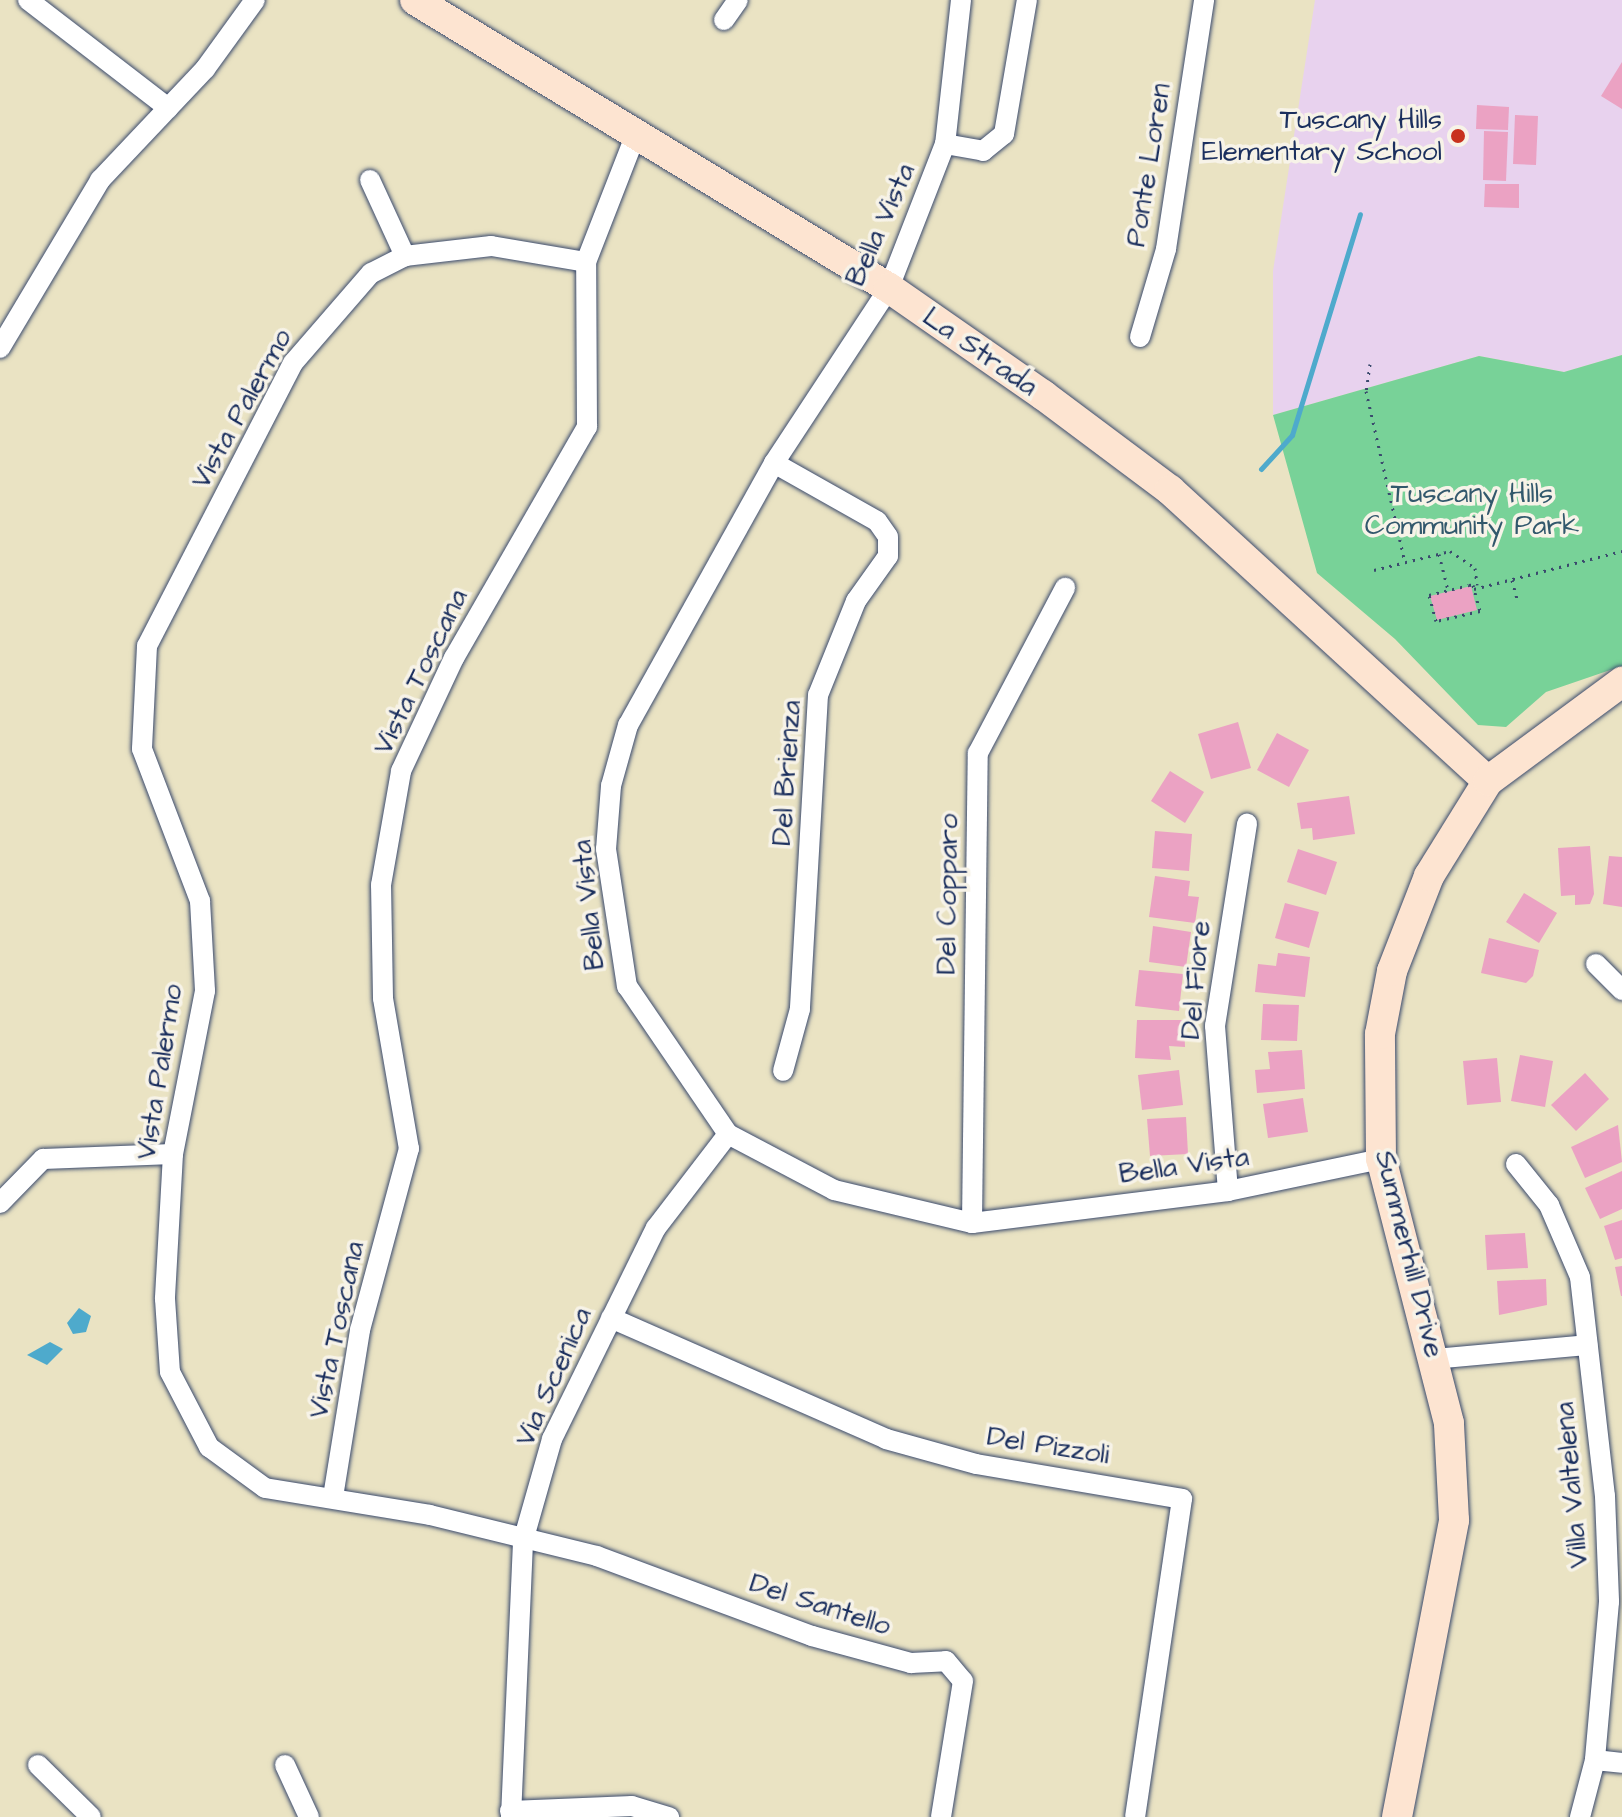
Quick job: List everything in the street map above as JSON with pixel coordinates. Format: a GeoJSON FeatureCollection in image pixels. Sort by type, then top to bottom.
{"type":"FeatureCollection","features":[{"type":"Feature","properties":{"kind":"street"},"geometry":{"type":"LineString","coordinates":[[28,0],[168,108]]}},
{"type":"Feature","properties":{"kind":"street"},"geometry":{"type":"LineString","coordinates":[[0,348],[76,214],[168,108],[255,0]]}},
{"type":"Feature","properties":{"kind":"street","name":"La Strada"},"geometry":{"type":"LineString","coordinates":[[415,0],[889,288],[1170,490],[1488,781]]}},
{"type":"Feature","properties":{"kind":"street"},"geometry":{"type":"LineString","coordinates":[[724,20],[738,0]]}},
{"type":"Feature","properties":{"kind":"street","name":"Bella Vista"},"geometry":{"type":"LineString","coordinates":[[961,0],[945,144],[889,288],[774,463],[628,725],[607,833],[627,986],[728,1134],[834,1190],[972,1223],[1228,1191],[1381,1159]]}},
{"type":"Feature","properties":{"kind":"street"},"geometry":{"type":"LineString","coordinates":[[945,144],[983,151],[1004,134],[1027,0]]}},
{"type":"Feature","properties":{"kind":"street","name":"Ponte Loren"},"geometry":{"type":"LineString","coordinates":[[1140,337],[1166,249],[1204,0]]}},
{"type":"Feature","properties":{"kind":"street","name":"Vista Toscana"},"geometry":{"type":"LineString","coordinates":[[333,1497],[360,1330],[409,1149],[383,998],[381,885],[401,771],[454,658],[587,427],[586,262],[636,134]]}},
{"type":"Feature","properties":{"kind":"street"},"geometry":{"type":"LineString","coordinates":[[370,180],[405,256]]}},
{"type":"Feature","properties":{"kind":"street","name":"Vista Palermo"},"geometry":{"type":"LineString","coordinates":[[523,1541],[333,1497],[265,1488],[231,1469],[184,1410],[170,1372],[165,1299],[173,1154],[205,991],[204,961],[200,901],[142,749],[147,646],[293,363],[339,303],[405,256],[491,246],[586,262]]}},
{"type":"Feature","properties":{"kind":"street","name":"Del Brienza"},"geometry":{"type":"LineString","coordinates":[[774,463],[877,521],[888,537],[888,556],[856,601],[818,695],[800,1009],[783,1071]]}},
{"type":"Feature","properties":{"kind":"street","name":"Del Copparo"},"geometry":{"type":"LineString","coordinates":[[972,1223],[978,753],[1065,588]]}},
{"type":"Feature","properties":{"kind":"street","name":"Summerhill Drive"},"geometry":{"type":"LineString","coordinates":[[1397,1817],[1453,1533],[1449,1423],[1381,1159],[1380,1034],[1392,971],[1429,876],[1488,781],[1622,682]]}},
{"type":"Feature","properties":{"kind":"street","name":"Del Fiore"},"geometry":{"type":"LineString","coordinates":[[1228,1191],[1215,1026],[1247,824]]}},
{"type":"Feature","properties":{"kind":"street"},"geometry":{"type":"LineString","coordinates":[[1596,964],[1622,990]]}},
{"type":"Feature","properties":{"kind":"street","name":"Via Scenica"},"geometry":{"type":"LineString","coordinates":[[510,1814],[523,1541],[552,1439],[656,1228],[728,1134]]}},
{"type":"Feature","properties":{"kind":"street"},"geometry":{"type":"LineString","coordinates":[[0,1203],[43,1159],[173,1154]]}},
{"type":"Feature","properties":{"kind":"street","name":"Villa Valtelena"},"geometry":{"type":"LineString","coordinates":[[1516,1164],[1549,1205],[1580,1277],[1616,1602],[1595,1760],[1580,1817]]}},
{"type":"Feature","properties":{"kind":"street","name":"Del Pizzoli"},"geometry":{"type":"LineString","coordinates":[[611,1318],[886,1439],[976,1464],[1182,1499],[1135,1817]]}},
{"type":"Feature","properties":{"kind":"street"},"geometry":{"type":"LineString","coordinates":[[1434,1359],[1587,1345]]}},
{"type":"Feature","properties":{"kind":"street","name":"Del Santello"},"geometry":{"type":"LineString","coordinates":[[523,1541],[610,1560],[812,1636],[911,1663],[946,1661],[963,1681],[941,1817]]}},
{"type":"Feature","properties":{"kind":"street"},"geometry":{"type":"LineString","coordinates":[[1595,1760],[1622,1763]]}},
{"type":"Feature","properties":{"kind":"street"},"geometry":{"type":"LineString","coordinates":[[38,1765],[91,1817]]}},
{"type":"Feature","properties":{"kind":"street"},"geometry":{"type":"LineString","coordinates":[[285,1765],[309,1817]]}},
{"type":"Feature","properties":{"kind":"street"},"geometry":{"type":"LineString","coordinates":[[510,1814],[632,1806],[669,1817]]}},
{"type":"Feature","properties":{"kind":"path"},"geometry":{"type":"LineString","coordinates":[[1370,364],[1366,391],[1405,562]]}},
{"type":"Feature","properties":{"kind":"path"},"geometry":{"type":"LineString","coordinates":[[1374,570],[1450,551],[1475,568],[1476,586],[1480,611],[1436,621],[1429,595],[1448,591],[1476,586],[1512,580],[1622,551]]}},
{"type":"Feature","properties":{"kind":"path"},"geometry":{"type":"LineString","coordinates":[[1439,554],[1448,591]]}},
{"type":"Feature","properties":{"kind":"path"},"geometry":{"type":"LineString","coordinates":[[1512,580],[1518,602]]}},
{"type":"Feature","properties":{"kind":"shaded area","name":"Tuscany Hills Elementary School"},"geometry":{"type":"Polygon","coordinates":[[[1315,0],[1622,0],[1622,355],[1564,372],[1479,356],[1273,415],[1273,271],[1315,0]]]}},
{"type":"Feature","properties":{"kind":"green space","name":"Tuscany Hills Community Park"},"geometry":{"type":"Polygon","coordinates":[[[1622,355],[1622,666],[1546,692],[1506,727],[1478,725],[1395,639],[1317,573],[1273,415],[1479,356],[1564,372],[1622,355]]]}},
{"type":"Feature","properties":{"kind":"water"},"geometry":{"type":"Polygon","coordinates":[[[79,1308],[91,1316],[86,1332],[73,1334],[67,1323],[79,1308]]]}},
{"type":"Feature","properties":{"kind":"water"},"geometry":{"type":"Polygon","coordinates":[[[50,1342],[63,1349],[47,1365],[27,1355],[50,1342]]]}},
{"type":"Feature","properties":{"kind":"building"},"geometry":{"type":"Polygon","coordinates":[[[1622,62],[1622,109],[1601,96],[1622,62]]]}},
{"type":"Feature","properties":{"kind":"building"},"geometry":{"type":"Polygon","coordinates":[[[1477,105],[1509,107],[1508,130],[1476,129],[1477,105]]]}},
{"type":"Feature","properties":{"kind":"building"},"geometry":{"type":"Polygon","coordinates":[[[1515,115],[1538,116],[1536,165],[1513,164],[1515,115]]]}},
{"type":"Feature","properties":{"kind":"building"},"geometry":{"type":"Polygon","coordinates":[[[1484,131],[1508,132],[1506,181],[1483,180],[1484,131]]]}},
{"type":"Feature","properties":{"kind":"building"},"geometry":{"type":"Polygon","coordinates":[[[1485,184],[1519,184],[1519,208],[1484,207],[1485,184]]]}},
{"type":"Feature","properties":{"kind":"building"},"geometry":{"type":"Polygon","coordinates":[[[1471,586],[1477,610],[1437,620],[1430,596],[1471,586]]]}},
{"type":"Feature","properties":{"kind":"building"},"geometry":{"type":"Polygon","coordinates":[[[1238,722],[1251,768],[1211,779],[1198,734],[1238,722]]]}},
{"type":"Feature","properties":{"kind":"building"},"geometry":{"type":"Polygon","coordinates":[[[1277,733],[1309,750],[1289,787],[1257,770],[1277,733]]]}},
{"type":"Feature","properties":{"kind":"building"},"geometry":{"type":"Polygon","coordinates":[[[1170,771],[1204,792],[1185,823],[1151,801],[1170,771]]]}},
{"type":"Feature","properties":{"kind":"building"},"geometry":{"type":"Polygon","coordinates":[[[1349,796],[1355,834],[1313,840],[1312,828],[1301,829],[1297,803],[1349,796]]]}},
{"type":"Feature","properties":{"kind":"building"},"geometry":{"type":"Polygon","coordinates":[[[1155,831],[1192,834],[1189,871],[1152,868],[1155,831]]]}},
{"type":"Feature","properties":{"kind":"building"},"geometry":{"type":"Polygon","coordinates":[[[1590,846],[1594,894],[1590,904],[1575,905],[1575,895],[1561,896],[1558,848],[1590,846]]]}},
{"type":"Feature","properties":{"kind":"building"},"geometry":{"type":"Polygon","coordinates":[[[1298,849],[1337,862],[1326,895],[1287,882],[1298,849]]]}},
{"type":"Feature","properties":{"kind":"building"},"geometry":{"type":"Polygon","coordinates":[[[1609,856],[1622,857],[1622,907],[1603,904],[1609,856]]]}},
{"type":"Feature","properties":{"kind":"building"},"geometry":{"type":"Polygon","coordinates":[[[1155,876],[1190,881],[1188,896],[1199,897],[1195,923],[1149,917],[1155,876]]]}},
{"type":"Feature","properties":{"kind":"building"},"geometry":{"type":"Polygon","coordinates":[[[1524,893],[1557,913],[1539,943],[1506,922],[1524,893]]]}},
{"type":"Feature","properties":{"kind":"building"},"geometry":{"type":"Polygon","coordinates":[[[1285,903],[1319,912],[1309,948],[1275,938],[1285,903]]]}},
{"type":"Feature","properties":{"kind":"building"},"geometry":{"type":"Polygon","coordinates":[[[1153,926],[1191,932],[1186,967],[1149,962],[1153,926]]]}},
{"type":"Feature","properties":{"kind":"building"},"geometry":{"type":"Polygon","coordinates":[[[1489,938],[1539,950],[1533,976],[1526,983],[1481,973],[1489,938]]]}},
{"type":"Feature","properties":{"kind":"building"},"geometry":{"type":"Polygon","coordinates":[[[1278,953],[1310,957],[1305,997],[1255,992],[1258,964],[1276,966],[1278,953]]]}},
{"type":"Feature","properties":{"kind":"building"},"geometry":{"type":"Polygon","coordinates":[[[1139,970],[1183,974],[1179,1011],[1135,1006],[1139,970]]]}},
{"type":"Feature","properties":{"kind":"building"},"geometry":{"type":"Polygon","coordinates":[[[1263,1004],[1299,1005],[1297,1041],[1261,1040],[1263,1004]]]}},
{"type":"Feature","properties":{"kind":"building"},"geometry":{"type":"Polygon","coordinates":[[[1137,1020],[1184,1020],[1185,1047],[1169,1046],[1171,1060],[1135,1058],[1137,1020]]]}},
{"type":"Feature","properties":{"kind":"building"},"geometry":{"type":"Polygon","coordinates":[[[1302,1050],[1305,1089],[1257,1093],[1255,1070],[1270,1069],[1268,1052],[1302,1050]]]}},
{"type":"Feature","properties":{"kind":"building"},"geometry":{"type":"Polygon","coordinates":[[[1520,1055],[1553,1061],[1545,1107],[1511,1101],[1520,1055]]]}},
{"type":"Feature","properties":{"kind":"building"},"geometry":{"type":"Polygon","coordinates":[[[1497,1058],[1501,1102],[1467,1105],[1463,1061],[1497,1058]]]}},
{"type":"Feature","properties":{"kind":"building"},"geometry":{"type":"Polygon","coordinates":[[[1179,1070],[1183,1105],[1142,1110],[1138,1075],[1179,1070]]]}},
{"type":"Feature","properties":{"kind":"building"},"geometry":{"type":"Polygon","coordinates":[[[1585,1073],[1609,1099],[1576,1131],[1551,1105],[1585,1073]]]}},
{"type":"Feature","properties":{"kind":"building"},"geometry":{"type":"Polygon","coordinates":[[[1303,1098],[1308,1132],[1268,1138],[1263,1104],[1303,1098]]]}},
{"type":"Feature","properties":{"kind":"building"},"geometry":{"type":"Polygon","coordinates":[[[1186,1117],[1188,1154],[1150,1156],[1147,1119],[1186,1117]]]}},
{"type":"Feature","properties":{"kind":"building"},"geometry":{"type":"Polygon","coordinates":[[[1618,1125],[1622,1162],[1585,1178],[1571,1147],[1618,1125]]]}},
{"type":"Feature","properties":{"kind":"building"},"geometry":{"type":"Polygon","coordinates":[[[1622,1171],[1622,1209],[1600,1219],[1585,1188],[1622,1171]]]}},
{"type":"Feature","properties":{"kind":"building"},"geometry":{"type":"Polygon","coordinates":[[[1622,1220],[1622,1258],[1615,1260],[1604,1226],[1622,1220]]]}},
{"type":"Feature","properties":{"kind":"building"},"geometry":{"type":"Polygon","coordinates":[[[1525,1233],[1528,1268],[1487,1270],[1485,1235],[1525,1233]]]}},
{"type":"Feature","properties":{"kind":"building"},"geometry":{"type":"Polygon","coordinates":[[[1622,1266],[1622,1296],[1621,1296],[1615,1267],[1622,1266]]]}},
{"type":"Feature","properties":{"kind":"building"},"geometry":{"type":"Polygon","coordinates":[[[1546,1279],[1547,1305],[1499,1315],[1497,1281],[1546,1279]]]}},
{"type":"Feature","properties":{"kind":"waterway"},"geometry":{"type":"LineString","coordinates":[[1261,469],[1292,435],[1360,214]]}},
{"type":"Feature","properties":{"kind":"place","name":"Tuscany Hills Elementary School"},"geometry":{"type":"Point","coordinates":[1458,136]}}]}
